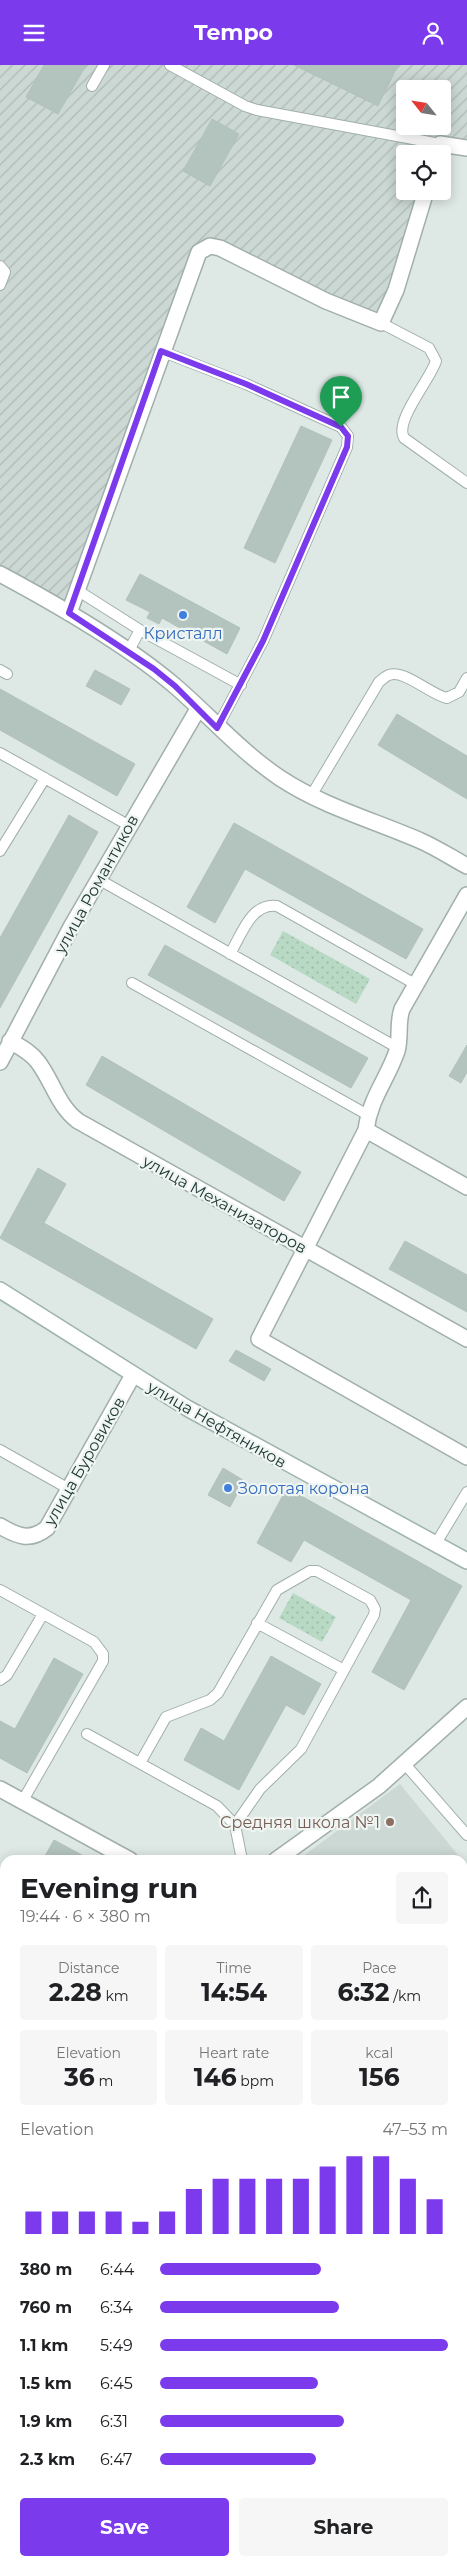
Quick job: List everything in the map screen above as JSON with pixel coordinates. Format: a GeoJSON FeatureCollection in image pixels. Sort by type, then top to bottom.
{"type":"FeatureCollection","features":[{"type":"Feature","properties":{"kind":"street"},"geometry":{"type":"LineString","coordinates":[[451,149],[467,148]]}},
{"type":"Feature","properties":{"kind":"street"},"geometry":{"type":"LineString","coordinates":[[69,613],[161,351],[199,252],[210,246],[220,248],[351,312],[381,323],[396,290],[423,200]]}},
{"type":"Feature","properties":{"kind":"street"},"geometry":{"type":"LineString","coordinates":[[0,574],[69,613],[175,686],[217,728],[264,767],[311,796],[337,809],[423,841],[467,867]]}},
{"type":"Feature","properties":{"kind":"street","name":"улица Романтиков"},"geometry":{"type":"LineString","coordinates":[[0,1062],[5,1039],[128,825],[198,709]]}},
{"type":"Feature","properties":{"kind":"street"},"geometry":{"type":"LineString","coordinates":[[467,895],[415,984],[399,1018],[398,1048],[375,1094],[368,1115],[366,1131],[307,1250],[259,1339],[467,1457]]}},
{"type":"Feature","properties":{"kind":"street","name":"улица Механизаторов"},"geometry":{"type":"LineString","coordinates":[[5,1039],[32,1055],[38,1062],[63,1107],[74,1118],[467,1339]]}},
{"type":"Feature","properties":{"kind":"street"},"geometry":{"type":"LineString","coordinates":[[366,1131],[467,1187]]}},
{"type":"Feature","properties":{"kind":"street","name":"улица Нефтяников"},"geometry":{"type":"LineString","coordinates":[[0,1290],[133,1375],[195,1412],[467,1561]]}},
{"type":"Feature","properties":{"kind":"street","name":"улица Буровиков"},"geometry":{"type":"LineString","coordinates":[[0,1526],[23,1537],[39,1534],[46,1528],[133,1375]]}},
{"type":"Feature","properties":{"kind":"street"},"geometry":{"type":"LineString","coordinates":[[283,1855],[380,1786],[467,1707]]}},
{"type":"Feature","properties":{"kind":"street"},"geometry":{"type":"LineString","coordinates":[[0,1789],[121,1855]]}},
{"type":"Feature","properties":{"kind":"lane"},"geometry":{"type":"LineString","coordinates":[[92,86],[104,65]]}},
{"type":"Feature","properties":{"kind":"lane"},"geometry":{"type":"LineString","coordinates":[[170,65],[245,106],[257,110],[419,145]]}},
{"type":"Feature","properties":{"kind":"lane"},"geometry":{"type":"LineString","coordinates":[[0,266],[5,272],[0,285]]}},
{"type":"Feature","properties":{"kind":"lane"},"geometry":{"type":"LineString","coordinates":[[381,323],[429,349],[436,361],[403,422],[401,434],[467,483]]}},
{"type":"Feature","properties":{"kind":"lane"},"geometry":{"type":"LineString","coordinates":[[161,351],[255,387],[341,427],[348,436],[347,447],[263,641],[217,728]]}},
{"type":"Feature","properties":{"kind":"lane"},"geometry":{"type":"LineString","coordinates":[[77,590],[140,631],[241,685]]}},
{"type":"Feature","properties":{"kind":"lane"},"geometry":{"type":"LineString","coordinates":[[128,652],[140,631]]}},
{"type":"Feature","properties":{"kind":"lane"},"geometry":{"type":"LineString","coordinates":[[311,796],[379,682],[389,675],[401,675],[438,697],[447,698],[459,692],[467,679]]}},
{"type":"Feature","properties":{"kind":"lane"},"geometry":{"type":"LineString","coordinates":[[0,753],[128,825]]}},
{"type":"Feature","properties":{"kind":"lane"},"geometry":{"type":"LineString","coordinates":[[0,851],[45,778]]}},
{"type":"Feature","properties":{"kind":"lane"},"geometry":{"type":"LineString","coordinates":[[98,879],[398,1048]]}},
{"type":"Feature","properties":{"kind":"lane"},"geometry":{"type":"LineString","coordinates":[[230,954],[254,913],[260,907],[268,905],[277,907],[415,984]]}},
{"type":"Feature","properties":{"kind":"lane"},"geometry":{"type":"LineString","coordinates":[[132,983],[368,1115]]}},
{"type":"Feature","properties":{"kind":"lane"},"geometry":{"type":"LineString","coordinates":[[0,1450],[69,1489]]}},
{"type":"Feature","properties":{"kind":"lane"},"geometry":{"type":"LineString","coordinates":[[435,1545],[467,1493]]}},
{"type":"Feature","properties":{"kind":"lane"},"geometry":{"type":"LineString","coordinates":[[140,1763],[166,1717],[210,1699],[218,1693],[277,1590],[310,1571],[317,1571],[370,1600],[374,1609],[374,1615],[301,1749],[260,1789],[235,1825]]}},
{"type":"Feature","properties":{"kind":"lane"},"geometry":{"type":"LineString","coordinates":[[0,1590],[94,1642],[103,1654],[103,1661],[22,1801]]}},
{"type":"Feature","properties":{"kind":"lane"},"geometry":{"type":"LineString","coordinates":[[0,1681],[7,1675],[43,1614]]}},
{"type":"Feature","properties":{"kind":"lane"},"geometry":{"type":"LineString","coordinates":[[257,1623],[344,1670]]}},
{"type":"Feature","properties":{"kind":"lane"},"geometry":{"type":"LineString","coordinates":[[87,1734],[217,1806],[235,1825],[241,1855]]}},
{"type":"Feature","properties":{"kind":"lane"},"geometry":{"type":"LineString","coordinates":[[404,1763],[467,1835]]}},
{"type":"Feature","properties":{"kind":"shaded area"},"geometry":{"type":"Polygon","coordinates":[[[0,65],[467,65],[467,148],[451,151],[451,145],[396,145],[396,200],[423,200],[381,323],[220,248],[199,252],[69,613],[0,574],[0,65]]]}},
{"type":"Feature","properties":{"kind":"shaded area","name":"Средняя школа №1"},"geometry":{"type":"Polygon","coordinates":[[[400,1784],[458,1855],[305,1855],[400,1784]]]}},
{"type":"Feature","properties":{"kind":"green space"},"geometry":{"type":"Polygon","coordinates":[[[283,931],[370,979],[356,1004],[270,955],[283,931]]]}},
{"type":"Feature","properties":{"kind":"green space"},"geometry":{"type":"Polygon","coordinates":[[[293,1593],[336,1617],[322,1642],[279,1618],[293,1593]]]}},
{"type":"Feature","properties":{"kind":"building"},"geometry":{"type":"Polygon","coordinates":[[[44,65],[86,65],[58,114],[26,97],[44,65]]]}},
{"type":"Feature","properties":{"kind":"building"},"geometry":{"type":"Polygon","coordinates":[[[294,65],[398,65],[378,106],[294,65]]]}},
{"type":"Feature","properties":{"kind":"building"},"geometry":{"type":"Polygon","coordinates":[[[212,119],[239,134],[210,186],[183,171],[212,119]]]}},
{"type":"Feature","properties":{"kind":"building"},"geometry":{"type":"Polygon","coordinates":[[[301,426],[332,440],[275,563],[244,548],[301,426]]]}},
{"type":"Feature","properties":{"kind":"building","name":"Кристалл"},"geometry":{"type":"Polygon","coordinates":[[[140,574],[240,628],[227,654],[162,618],[159,624],[147,618],[150,612],[126,600],[140,574]]]}},
{"type":"Feature","properties":{"kind":"building"},"geometry":{"type":"Polygon","coordinates":[[[95,670],[130,689],[121,705],[86,686],[95,670]]]}},
{"type":"Feature","properties":{"kind":"building"},"geometry":{"type":"Polygon","coordinates":[[[0,689],[135,764],[117,796],[0,730],[0,689]]]}},
{"type":"Feature","properties":{"kind":"building"},"geometry":{"type":"Polygon","coordinates":[[[397,714],[467,756],[467,799],[378,745],[397,714]]]}},
{"type":"Feature","properties":{"kind":"building"},"geometry":{"type":"Polygon","coordinates":[[[69,815],[98,832],[0,1008],[0,938],[69,815]]]}},
{"type":"Feature","properties":{"kind":"building"},"geometry":{"type":"Polygon","coordinates":[[[234,823],[423,929],[406,959],[245,869],[215,923],[187,907],[234,823]]]}},
{"type":"Feature","properties":{"kind":"building"},"geometry":{"type":"Polygon","coordinates":[[[165,945],[368,1058],[351,1088],[148,975],[165,945]]]}},
{"type":"Feature","properties":{"kind":"building"},"geometry":{"type":"Polygon","coordinates":[[[467,1045],[467,1072],[461,1083],[449,1076],[467,1045]]]}},
{"type":"Feature","properties":{"kind":"building"},"geometry":{"type":"Polygon","coordinates":[[[102,1056],[301,1172],[284,1201],[86,1085],[102,1056]]]}},
{"type":"Feature","properties":{"kind":"building"},"geometry":{"type":"Polygon","coordinates":[[[38,1168],[66,1184],[44,1223],[213,1319],[196,1349],[0,1238],[38,1168]]]}},
{"type":"Feature","properties":{"kind":"building"},"geometry":{"type":"Polygon","coordinates":[[[405,1241],[467,1275],[467,1312],[389,1269],[405,1241]]]}},
{"type":"Feature","properties":{"kind":"building"},"geometry":{"type":"Polygon","coordinates":[[[236,1350],[271,1369],[264,1381],[229,1361],[236,1350]]]}},
{"type":"Feature","properties":{"kind":"building","name":"Золотая корона"},"geometry":{"type":"Polygon","coordinates":[[[223,1468],[248,1483],[241,1495],[237,1494],[230,1507],[208,1495],[223,1468]]]}},
{"type":"Feature","properties":{"kind":"building"},"geometry":{"type":"Polygon","coordinates":[[[287,1488],[462,1586],[404,1690],[372,1672],[411,1600],[304,1540],[291,1562],[257,1543],[287,1488]]]}},
{"type":"Feature","properties":{"kind":"building"},"geometry":{"type":"Polygon","coordinates":[[[271,1656],[321,1684],[304,1715],[286,1705],[239,1790],[184,1760],[201,1728],[224,1741],[271,1656]]]}},
{"type":"Feature","properties":{"kind":"building"},"geometry":{"type":"Polygon","coordinates":[[[54,1658],[83,1674],[27,1773],[0,1758],[0,1721],[15,1729],[54,1658]]]}},
{"type":"Feature","properties":{"kind":"building"},"geometry":{"type":"Polygon","coordinates":[[[54,1840],[82,1855],[46,1855],[54,1840]]]}},
{"type":"Feature","properties":{"kind":"place","name":"Кристалл"},"geometry":{"type":"Point","coordinates":[183,615]}},
{"type":"Feature","properties":{"kind":"place","name":"Золотая корона"},"geometry":{"type":"Point","coordinates":[228,1488]}},
{"type":"Feature","properties":{"kind":"place","name":"Средняя школа №1"},"geometry":{"type":"Point","coordinates":[390,1822]}},
{"type":"Feature","properties":{"kind":"route"},"geometry":{"type":"LineString","coordinates":[[161,351],[246,384],[341,427],[348,436],[347,447],[263,641],[217,728],[175,686],[154,669],[69,613],[161,351]]}}]}
